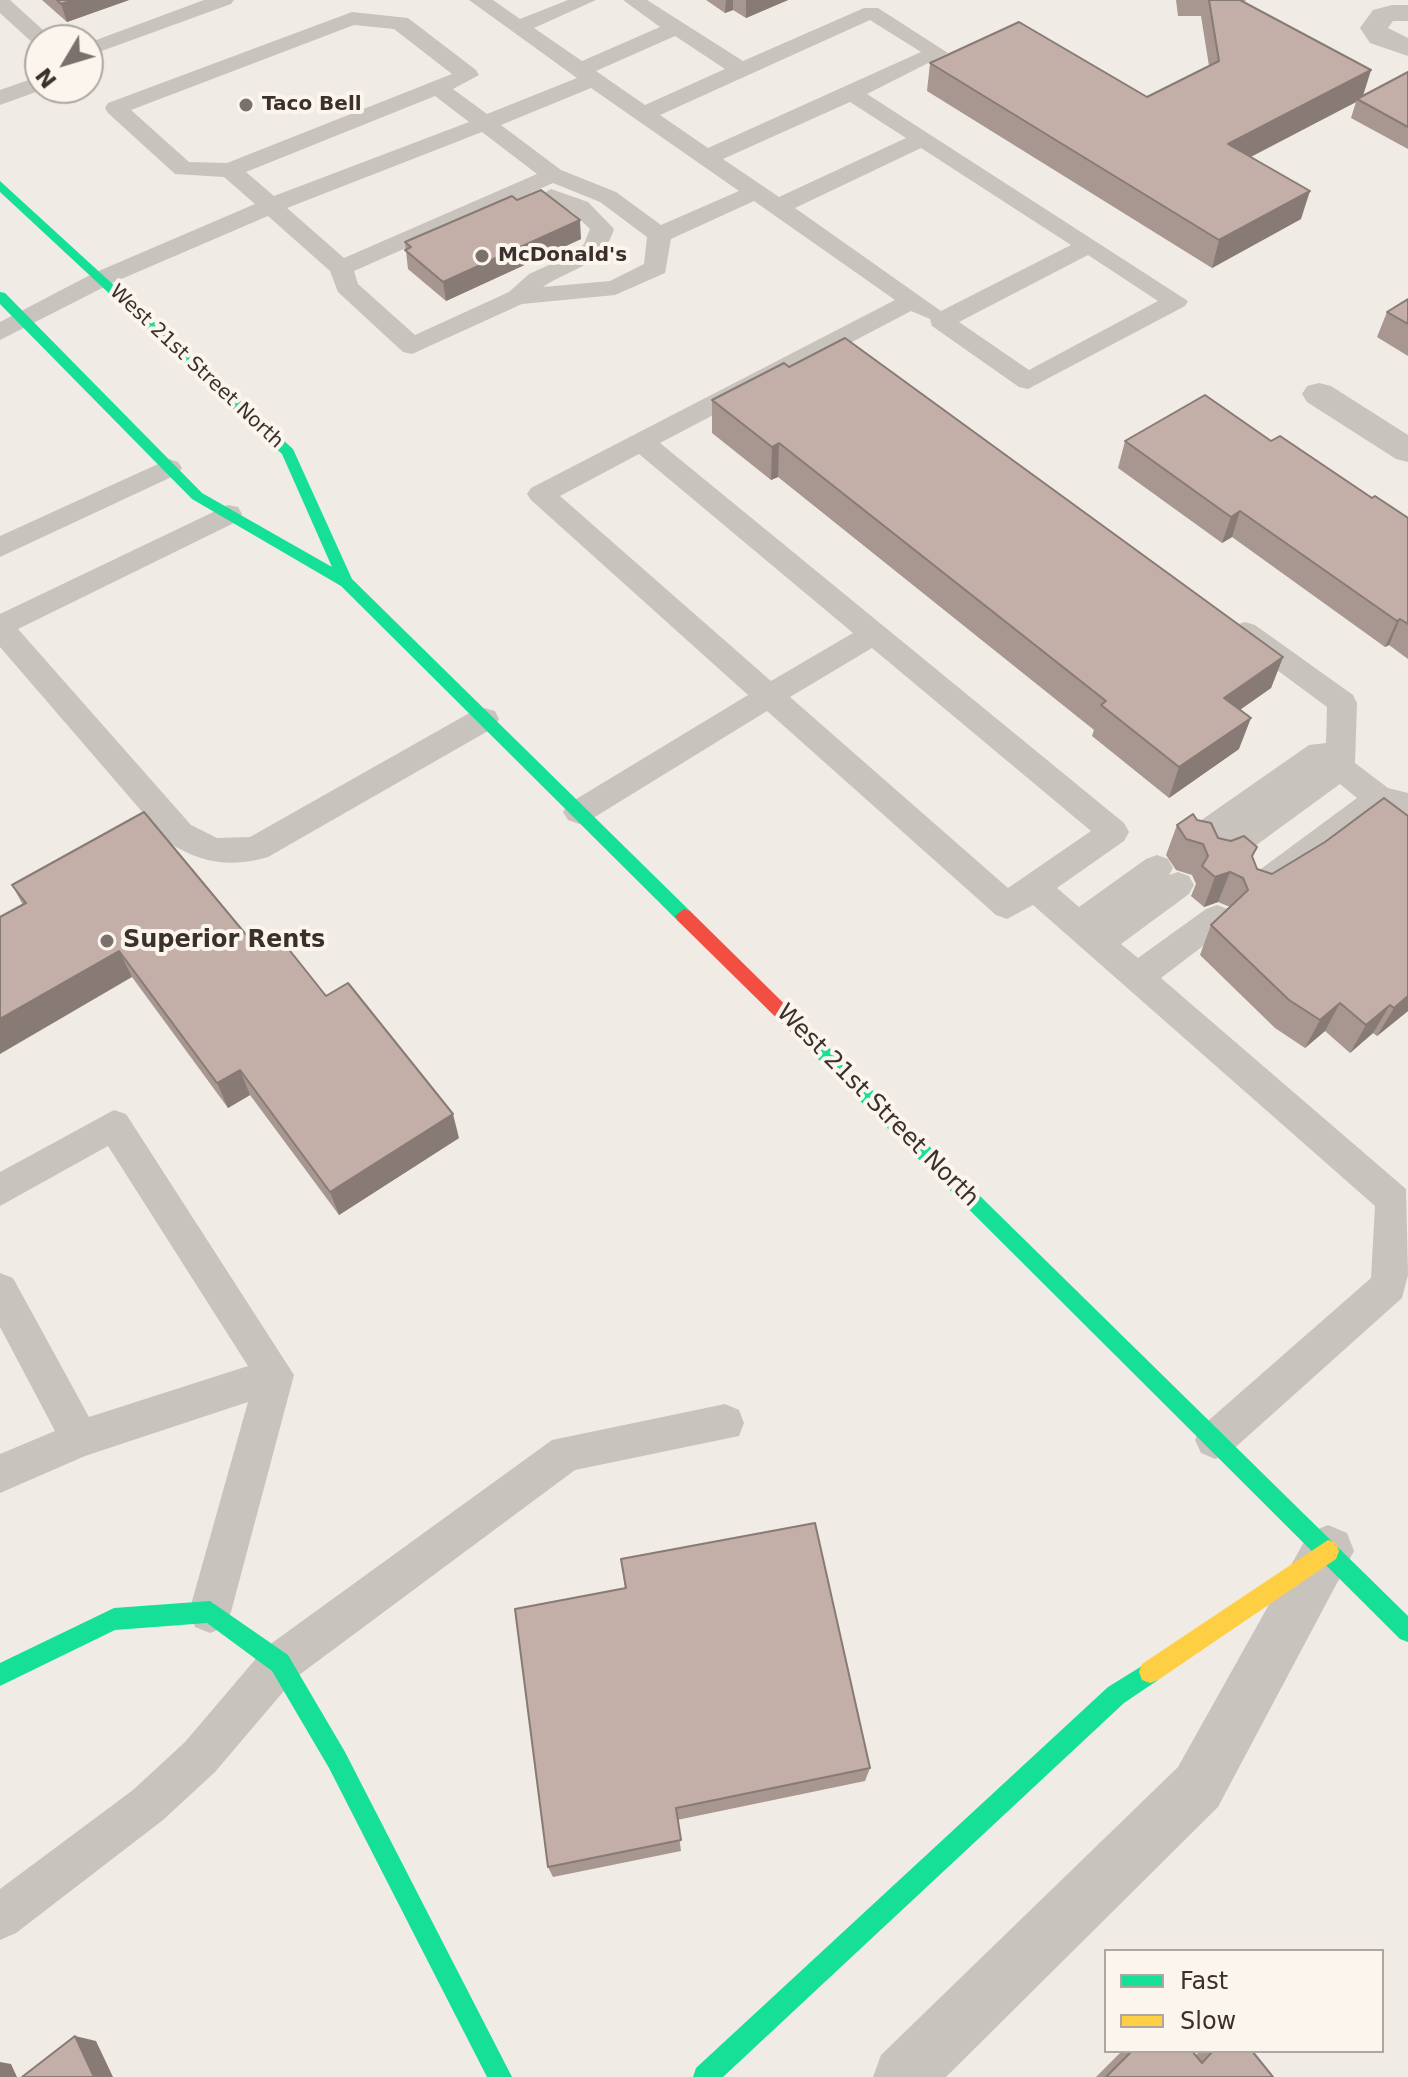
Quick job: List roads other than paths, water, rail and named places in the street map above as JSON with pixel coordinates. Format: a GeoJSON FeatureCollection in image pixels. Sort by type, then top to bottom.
{"type":"FeatureCollection","features":[{"type":"Feature","properties":{"kind":"main road","name":"West 21st Street North"},"geometry":{"type":"LineString","coordinates":[[0,185],[288,452],[346,582]]}},
{"type":"Feature","properties":{"kind":"main road","name":"West 21st Street North"},"geometry":{"type":"LineString","coordinates":[[0,296],[197,496],[346,582],[1408,1631]]}},
{"type":"Feature","properties":{"kind":"main road"},"geometry":{"type":"LineString","coordinates":[[705,2077],[1116,1695],[1328,1551]]}},
{"type":"Feature","properties":{"kind":"main road"},"geometry":{"type":"LineString","coordinates":[[0,1675],[114,1619],[210,1612],[280,1663],[337,1760],[500,2077]]}},
{"type":"Feature","properties":{"kind":"street"},"geometry":{"type":"LineString","coordinates":[[1408,13],[1384,14],[1374,28],[1380,37],[1408,48]]}},
{"type":"Feature","properties":{"kind":"street"},"geometry":{"type":"LineString","coordinates":[[1319,394],[1408,451]]}},
{"type":"Feature","properties":{"kind":"street"},"geometry":{"type":"LineString","coordinates":[[903,2077],[1198,1787],[1328,1551]]}},
{"type":"Feature","properties":{"kind":"lane"},"geometry":{"type":"LineString","coordinates":[[104,44],[224,0]]}},
{"type":"Feature","properties":{"kind":"lane"},"geometry":{"type":"LineString","coordinates":[[479,0],[1028,381],[1176,301],[851,93]]}},
{"type":"Feature","properties":{"kind":"lane"},"geometry":{"type":"LineString","coordinates":[[519,27],[586,0]]}},
{"type":"Feature","properties":{"kind":"lane"},"geometry":{"type":"LineString","coordinates":[[633,0],[741,70]]}},
{"type":"Feature","properties":{"kind":"lane"},"geometry":{"type":"LineString","coordinates":[[8,3],[28,24]]}},
{"type":"Feature","properties":{"kind":"lane"},"geometry":{"type":"LineString","coordinates":[[643,114],[871,12],[937,53],[706,158]]}},
{"type":"Feature","properties":{"kind":"lane"},"geometry":{"type":"LineString","coordinates":[[352,18],[400,23],[468,75],[443,85],[230,170],[183,169],[116,108],[352,18]]}},
{"type":"Feature","properties":{"kind":"lane"},"geometry":{"type":"LineString","coordinates":[[0,332],[101,279],[272,207],[486,125],[676,28]]}},
{"type":"Feature","properties":{"kind":"lane"},"geometry":{"type":"LineString","coordinates":[[443,85],[486,125],[553,175],[608,197],[659,235]]}},
{"type":"Feature","properties":{"kind":"lane"},"geometry":{"type":"LineString","coordinates":[[0,98],[24,89]]}},
{"type":"Feature","properties":{"kind":"lane"},"geometry":{"type":"LineString","coordinates":[[778,207],[922,139]]}},
{"type":"Feature","properties":{"kind":"lane"},"geometry":{"type":"LineString","coordinates":[[230,170],[341,268],[347,287],[412,346],[517,297],[614,271],[637,256],[639,244],[630,229],[553,196],[533,200],[380,268],[341,268]]}},
{"type":"Feature","properties":{"kind":"lane"},"geometry":{"type":"LineString","coordinates":[[341,268],[553,175]]}},
{"type":"Feature","properties":{"kind":"lane"},"geometry":{"type":"LineString","coordinates":[[659,235],[755,192]]}},
{"type":"Feature","properties":{"kind":"lane"},"geometry":{"type":"LineString","coordinates":[[517,297],[538,279],[582,259],[599,243],[602,229],[590,214]]}},
{"type":"Feature","properties":{"kind":"lane"},"geometry":{"type":"LineString","coordinates":[[517,297],[615,288],[656,268],[659,235]]}},
{"type":"Feature","properties":{"kind":"lane"},"geometry":{"type":"LineString","coordinates":[[941,321],[1089,245]]}},
{"type":"Feature","properties":{"kind":"lane"},"geometry":{"type":"LineString","coordinates":[[642,442],[1113,832],[1007,906],[541,494],[912,301]]}},
{"type":"Feature","properties":{"kind":"lane"},"geometry":{"type":"LineString","coordinates":[[842,338],[867,356]]}},
{"type":"Feature","properties":{"kind":"lane"},"geometry":{"type":"LineString","coordinates":[[0,547],[169,468]]}},
{"type":"Feature","properties":{"kind":"lane"},"geometry":{"type":"LineString","coordinates":[[228,514],[0,627],[180,834],[202,849],[230,854],[257,848],[484,719]]}},
{"type":"Feature","properties":{"kind":"lane"},"geometry":{"type":"LineString","coordinates":[[1226,618],[1342,703],[1372,789]]}},
{"type":"Feature","properties":{"kind":"lane"},"geometry":{"type":"LineString","coordinates":[[579,812],[874,634]]}},
{"type":"Feature","properties":{"kind":"lane"},"geometry":{"type":"LineString","coordinates":[[1372,789],[1228,864],[1372,789]]}},
{"type":"Feature","properties":{"kind":"lane"},"geometry":{"type":"LineString","coordinates":[[1034,887],[1400,1194],[1398,1289],[1215,1440]]}},
{"type":"Feature","properties":{"kind":"lane"},"geometry":{"type":"LineString","coordinates":[[1108,951],[1188,894],[1108,951]]}},
{"type":"Feature","properties":{"kind":"lane"},"geometry":{"type":"LineString","coordinates":[[0,1190],[114,1125],[275,1375],[210,1612]]}},
{"type":"Feature","properties":{"kind":"lane"},"geometry":{"type":"LineString","coordinates":[[0,1290],[80,1439]]}},
{"type":"Feature","properties":{"kind":"lane"},"geometry":{"type":"LineString","coordinates":[[0,1474],[80,1439],[275,1375]]}},
{"type":"Feature","properties":{"kind":"lane"},"geometry":{"type":"LineString","coordinates":[[0,1917],[148,1805],[200,1757],[280,1663],[566,1453],[725,1423]]}},
{"type":"Feature","properties":{"kind":"place","name":"Taco Bell"},"geometry":{"type":"Point","coordinates":[246,105]}},
{"type":"Feature","properties":{"kind":"place","name":"McDonald's"},"geometry":{"type":"Point","coordinates":[482,256]}},
{"type":"Feature","properties":{"kind":"place","name":"Superior Rents"},"geometry":{"type":"Point","coordinates":[107,941]}}]}
